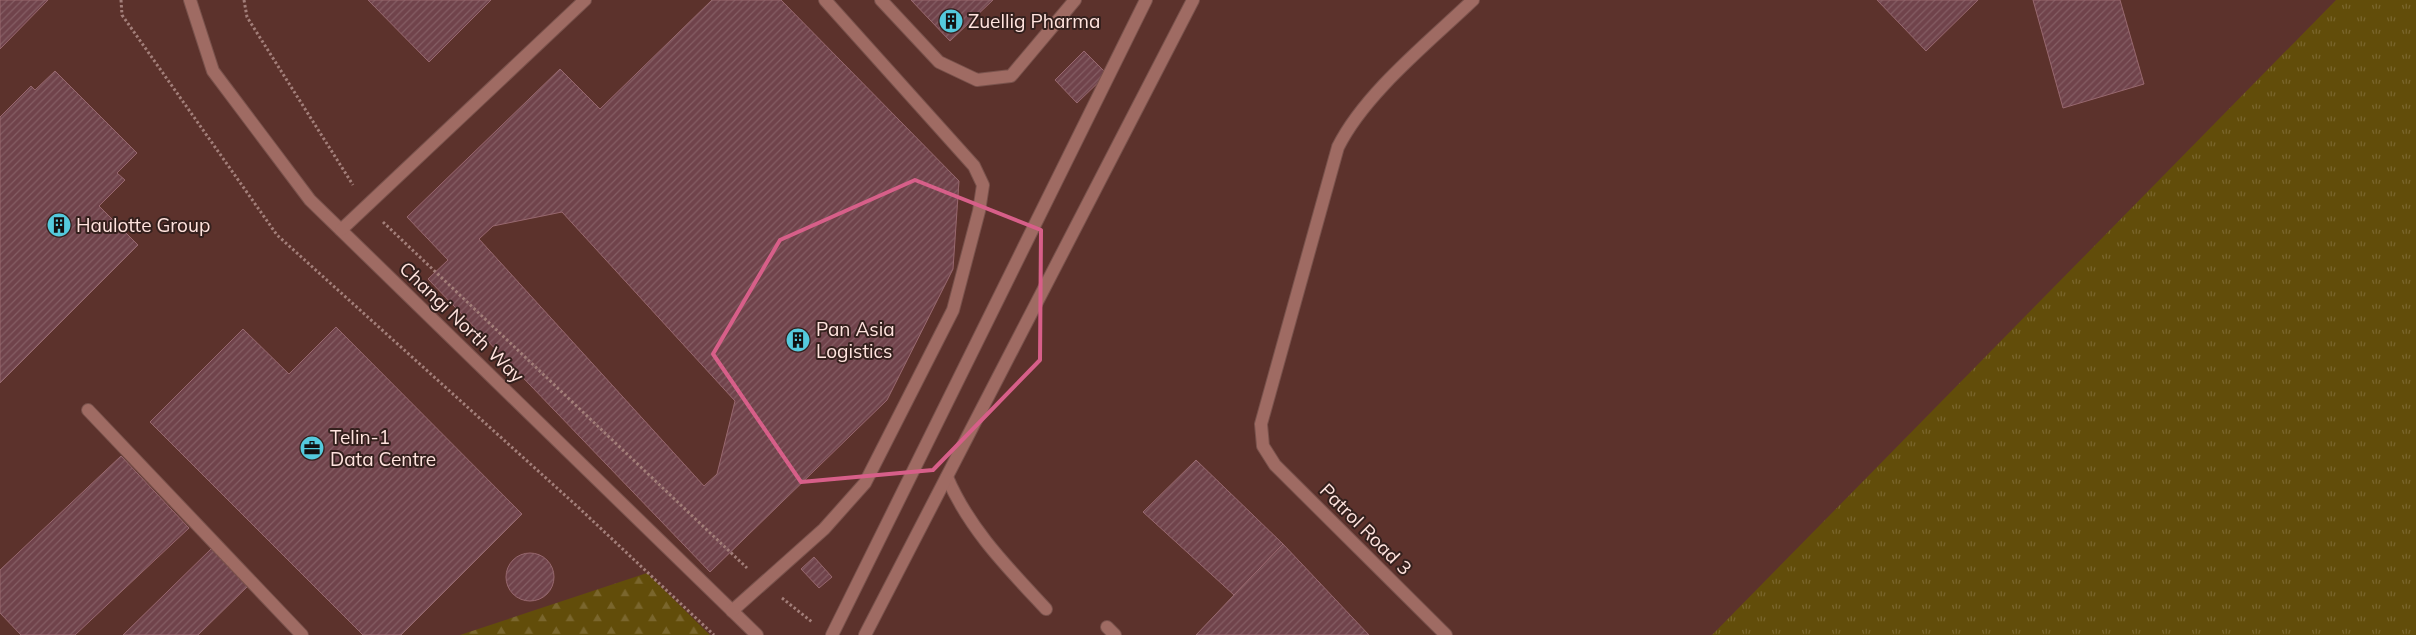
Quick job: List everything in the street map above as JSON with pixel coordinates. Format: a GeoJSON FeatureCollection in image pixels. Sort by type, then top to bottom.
{"type":"FeatureCollection","features":[{"type":"Feature","properties":{"kind":"street","name":"Changi North Way"},"geometry":{"type":"LineString","coordinates":[[190,0],[213,71],[310,200],[757,635]]}},
{"type":"Feature","properties":{"kind":"street"},"geometry":{"type":"LineString","coordinates":[[341,230],[585,0]]}},
{"type":"Feature","properties":{"kind":"street"},"geometry":{"type":"LineString","coordinates":[[732,612],[824,529],[865,482],[953,310],[979,211],[983,185],[974,166],[825,0]]}},
{"type":"Feature","properties":{"kind":"street"},"geometry":{"type":"LineString","coordinates":[[881,0],[939,62],[977,80],[1011,76],[1075,0]]}},
{"type":"Feature","properties":{"kind":"street"},"geometry":{"type":"LineString","coordinates":[[832,635],[1146,0]]}},
{"type":"Feature","properties":{"kind":"street"},"geometry":{"type":"LineString","coordinates":[[865,635],[1193,0]]}},
{"type":"Feature","properties":{"kind":"street","name":"Patrol Road 3"},"geometry":{"type":"LineString","coordinates":[[1446,635],[1275,466],[1263,446],[1261,424],[1338,148],[1349,125],[1365,105],[1473,0]]}},
{"type":"Feature","properties":{"kind":"street"},"geometry":{"type":"LineString","coordinates":[[88,410],[302,635]]}},
{"type":"Feature","properties":{"kind":"street"},"geometry":{"type":"LineString","coordinates":[[947,477],[957,499],[989,548],[1046,609]]}},
{"type":"Feature","properties":{"kind":"path"},"geometry":{"type":"LineString","coordinates":[[121,0],[122,15],[277,235],[578,507],[714,635]]}},
{"type":"Feature","properties":{"kind":"path"},"geometry":{"type":"LineString","coordinates":[[244,0],[247,17],[367,206],[763,584],[814,624]]}},
{"type":"Feature","properties":{"kind":"highlighted area"},"geometry":{"type":"Polygon","coordinates":[[[915,180],[1041,230],[1040,360],[933,470],[801,482],[713,354],[780,240],[915,180]]]}},
{"type":"Feature","properties":{"kind":"green space"},"geometry":{"type":"Polygon","coordinates":[[[2336,0],[2416,0],[2416,635],[1712,635],[2336,0]]]}},
{"type":"Feature","properties":{"kind":"green space"},"geometry":{"type":"Polygon","coordinates":[[[647,573],[710,635],[460,635],[647,573]]]}},
{"type":"Feature","properties":{"kind":"building"},"geometry":{"type":"Polygon","coordinates":[[[0,0],[48,0],[0,49],[0,0]]]}},
{"type":"Feature","properties":{"kind":"building"},"geometry":{"type":"Polygon","coordinates":[[[368,0],[491,0],[429,62],[368,0]]]}},
{"type":"Feature","properties":{"kind":"building","name":"Pan Asia Logistics"},"geometry":{"type":"Polygon","coordinates":[[[712,0],[781,0],[959,181],[953,269],[887,400],[710,572],[428,279],[448,260],[407,217],[560,69],[600,109],[712,0]],[[562,212],[493,226],[479,239],[704,486],[717,474],[735,401],[562,212]]]}},
{"type":"Feature","properties":{"kind":"building","name":"Zuellig Pharma"},"geometry":{"type":"Polygon","coordinates":[[[911,0],[993,0],[950,41],[911,0]]]}},
{"type":"Feature","properties":{"kind":"building"},"geometry":{"type":"Polygon","coordinates":[[[1877,0],[1978,0],[1926,51],[1877,0]]]}},
{"type":"Feature","properties":{"kind":"building"},"geometry":{"type":"Polygon","coordinates":[[[2033,0],[2120,0],[2144,84],[2063,108],[2033,0]]]}},
{"type":"Feature","properties":{"kind":"building"},"geometry":{"type":"Polygon","coordinates":[[[1084,51],[1107,74],[1077,103],[1055,80],[1084,51]]]}},
{"type":"Feature","properties":{"kind":"building","name":"Haulotte Group"},"geometry":{"type":"Polygon","coordinates":[[[55,71],[137,153],[117,173],[125,180],[99,206],[138,245],[0,383],[0,117],[31,86],[35,90],[55,71]]]}},
{"type":"Feature","properties":{"kind":"building"},"geometry":{"type":"Polygon","coordinates":[[[336,327],[522,514],[401,635],[363,635],[150,422],[243,329],[289,374],[336,327]]]}},
{"type":"Feature","properties":{"kind":"building"},"geometry":{"type":"Polygon","coordinates":[[[121,456],[189,528],[75,635],[21,635],[0,613],[0,570],[121,456]]]}},
{"type":"Feature","properties":{"kind":"building"},"geometry":{"type":"Polygon","coordinates":[[[1196,460],[1283,544],[1234,595],[1143,512],[1196,460]]]}},
{"type":"Feature","properties":{"kind":"building"},"geometry":{"type":"Polygon","coordinates":[[[1283,544],[1369,635],[1196,635],[1234,595],[1283,544]]]}},
{"type":"Feature","properties":{"kind":"building"},"geometry":{"type":"Polygon","coordinates":[[[211,549],[248,586],[198,635],[123,635],[211,549]]]}},
{"type":"Feature","properties":{"kind":"building"},"geometry":{"type":"Polygon","coordinates":[[[525,553],[535,553],[544,557],[550,563],[553,568],[553,586],[544,597],[535,601],[525,601],[516,597],[510,591],[506,582],[506,572],[510,563],[516,557],[525,553]]]}},
{"type":"Feature","properties":{"kind":"building"},"geometry":{"type":"Polygon","coordinates":[[[814,557],[832,577],[819,588],[801,569],[814,557]]]}},
{"type":"Feature","properties":{"kind":"place","name":"Zuellig Pharma"},"geometry":{"type":"Point","coordinates":[951,21]}},
{"type":"Feature","properties":{"kind":"place","name":"Haulotte Group"},"geometry":{"type":"Point","coordinates":[59,225]}},
{"type":"Feature","properties":{"kind":"place","name":"Pan Asia Logistics"},"geometry":{"type":"Point","coordinates":[798,340]}},
{"type":"Feature","properties":{"kind":"place","name":"Telin-1 Data Centre"},"geometry":{"type":"Point","coordinates":[312,448]}}]}
